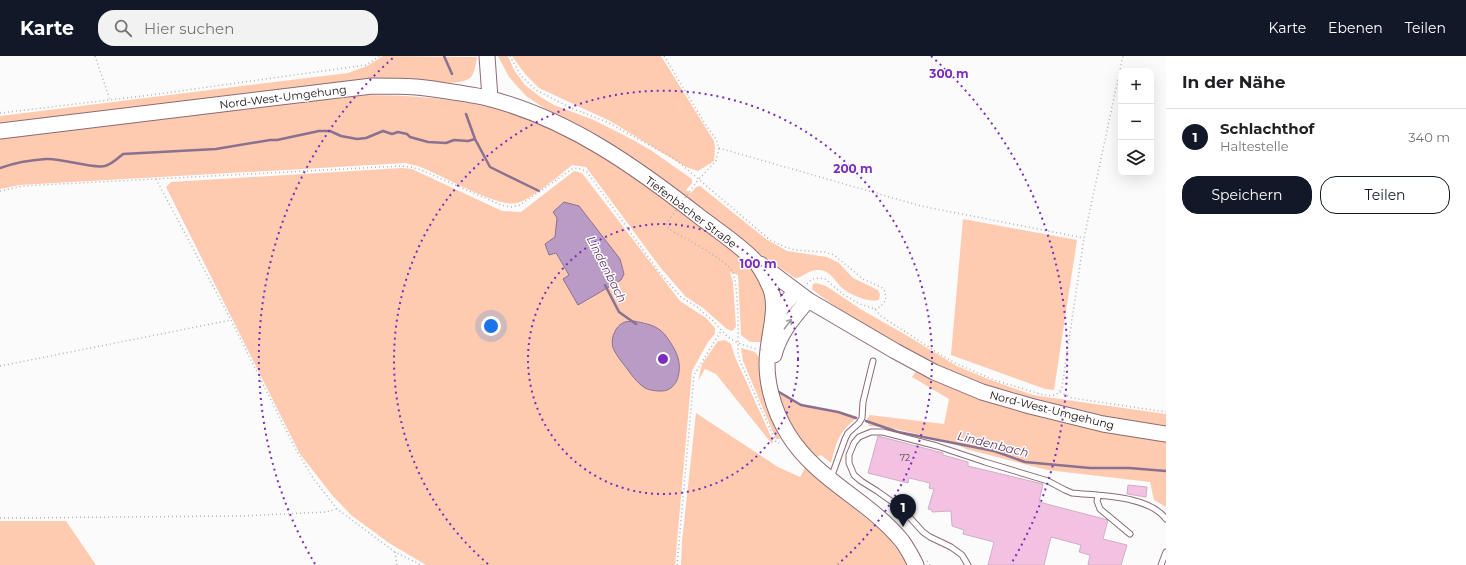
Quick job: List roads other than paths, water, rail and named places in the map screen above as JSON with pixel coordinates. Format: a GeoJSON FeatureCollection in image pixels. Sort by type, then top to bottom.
{"type":"FeatureCollection","features":[{"type":"Feature","properties":{"kind":"main road"},"geometry":{"type":"LineString","coordinates":[[487,56],[490,98]]}},
{"type":"Feature","properties":{"kind":"main road","name":"Nord-West-Umgehung"},"geometry":{"type":"LineString","coordinates":[[0,131],[372,86],[418,87],[490,98],[562,125]]}},
{"type":"Feature","properties":{"kind":"main road","name":"Tiefenbacher Straße"},"geometry":{"type":"LineString","coordinates":[[562,125],[599,145],[676,199],[755,260],[770,286],[772,295],[773,310],[767,352],[767,377],[774,402],[786,432],[798,449],[830,480],[892,530],[921,561]]}},
{"type":"Feature","properties":{"kind":"main road","name":"Nord-West-Umgehung"},"geometry":{"type":"LineString","coordinates":[[755,260],[801,295],[894,351],[934,372],[982,392],[1030,406],[1102,424],[1166,434]]}},
{"type":"Feature","properties":{"kind":"main road","name":"Tiefenbacher Straße"},"geometry":{"type":"LineString","coordinates":[[770,331],[781,308],[801,295]]}},
{"type":"Feature","properties":{"kind":"main road","name":"Tiefenbacher Straße"},"geometry":{"type":"LineString","coordinates":[[774,402],[772,374],[776,347],[801,295]]}},
{"type":"Feature","properties":{"kind":"lane"},"geometry":{"type":"LineString","coordinates":[[830,480],[848,433],[859,423],[862,418],[863,402],[873,361]]}},
{"type":"Feature","properties":{"kind":"lane"},"geometry":{"type":"LineString","coordinates":[[968,565],[962,555],[951,547],[923,532],[901,508],[854,475],[850,467],[849,455],[854,443],[859,437],[871,432],[883,432],[937,446],[1048,481],[1065,490],[1141,503],[1164,515],[1166,519]]}},
{"type":"Feature","properties":{"kind":"lane"},"geometry":{"type":"LineString","coordinates":[[1098,496],[1097,501],[1100,509],[1130,534]]}},
{"type":"Feature","properties":{"kind":"lane"},"geometry":{"type":"LineString","coordinates":[[1161,565],[1166,552]]}},
{"type":"Feature","properties":{"kind":"water"},"geometry":{"type":"Polygon","coordinates":[[[564,202],[579,206],[620,259],[624,274],[621,280],[578,305],[563,279],[569,275],[556,253],[549,255],[545,244],[555,237],[557,218],[553,212],[564,202]]]}},
{"type":"Feature","properties":{"kind":"water"},"geometry":{"type":"Polygon","coordinates":[[[634,321],[657,328],[665,335],[673,347],[678,358],[679,375],[671,388],[660,391],[645,388],[634,378],[615,352],[612,342],[618,326],[626,322],[634,321]]]}},
{"type":"Feature","properties":{"kind":"waterway","name":"Lindenbach"},"geometry":{"type":"LineString","coordinates":[[444,56],[452,74]]}},
{"type":"Feature","properties":{"kind":"waterway","name":"Lindenbach"},"geometry":{"type":"LineString","coordinates":[[466,114],[475,139],[490,167],[539,191]]}},
{"type":"Feature","properties":{"kind":"waterway"},"geometry":{"type":"LineString","coordinates":[[0,168],[23,162],[46,159],[99,167],[112,163],[123,154],[216,149],[277,140],[319,131],[330,131],[341,136],[357,139],[366,138],[383,131],[392,134],[398,132],[407,134],[410,137],[428,142],[446,143],[454,140],[468,141],[475,139]]}},
{"type":"Feature","properties":{"kind":"waterway","name":"Lindenbach"},"geometry":{"type":"LineString","coordinates":[[605,285],[619,312],[636,324]]}},
{"type":"Feature","properties":{"kind":"waterway","name":"Lindenbach"},"geometry":{"type":"LineString","coordinates":[[779,392],[801,405],[838,412],[856,418]]}},
{"type":"Feature","properties":{"kind":"waterway","name":"Lindenbach"},"geometry":{"type":"LineString","coordinates":[[866,421],[898,432],[994,451],[1025,462],[1090,468],[1129,468],[1166,471]]}},
{"type":"Feature","properties":{"kind":"place","name":"Schlachthof"},"geometry":{"type":"Point","coordinates":[903,527]}}]}
